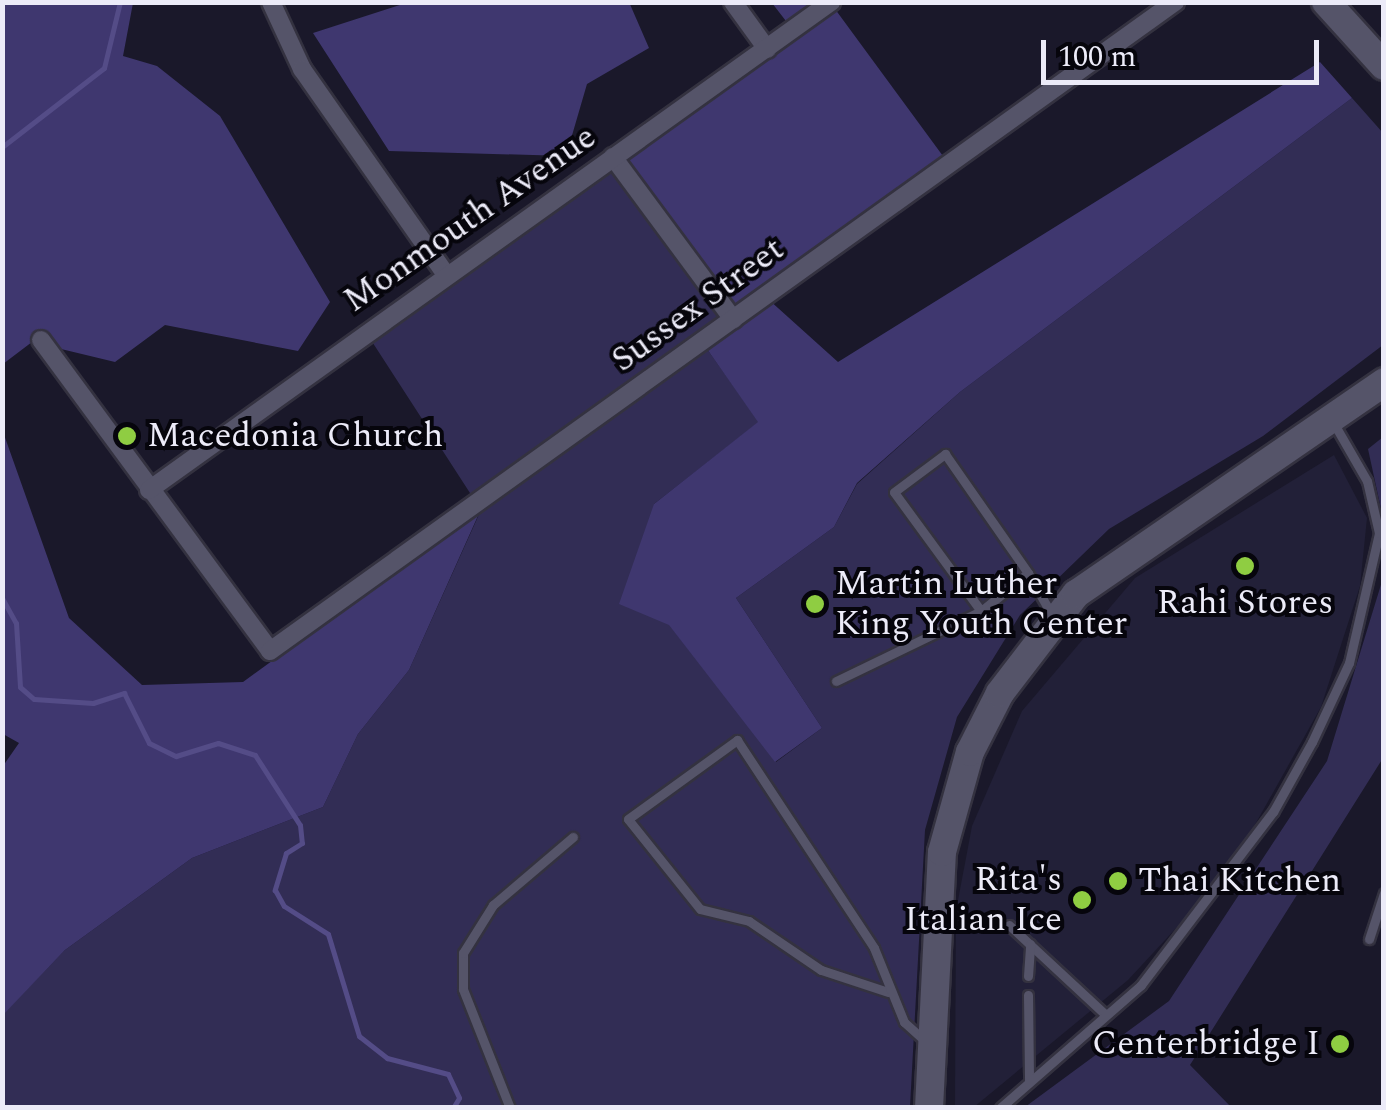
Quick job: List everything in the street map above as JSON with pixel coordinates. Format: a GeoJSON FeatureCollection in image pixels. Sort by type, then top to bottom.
{"type":"FeatureCollection","features":[{"type":"Feature","properties":{"kind":"street"},"geometry":{"type":"LineString","coordinates":[[271,2],[302,69],[446,275]]}},
{"type":"Feature","properties":{"kind":"street"},"geometry":{"type":"LineString","coordinates":[[733,2],[767,49]]}},
{"type":"Feature","properties":{"kind":"street","name":"Monmouth Avenue"},"geometry":{"type":"LineString","coordinates":[[149,490],[831,2]]}},
{"type":"Feature","properties":{"kind":"street","name":"Sussex Street"},"geometry":{"type":"LineString","coordinates":[[149,490],[259,644],[270,650],[290,642],[1175,2]]}},
{"type":"Feature","properties":{"kind":"street"},"geometry":{"type":"LineString","coordinates":[[1326,2],[1384,66]]}},
{"type":"Feature","properties":{"kind":"street"},"geometry":{"type":"LineString","coordinates":[[614,156],[733,319]]}},
{"type":"Feature","properties":{"kind":"street"},"geometry":{"type":"LineString","coordinates":[[41,340],[149,490]]}},
{"type":"Feature","properties":{"kind":"street"},"geometry":{"type":"LineString","coordinates":[[926,1105],[953,800],[1000,693],[1055,619],[1142,542],[1384,382]]}},
{"type":"Feature","properties":{"kind":"lane"},"geometry":{"type":"LineString","coordinates":[[1000,1108],[1106,1016],[1205,909],[1273,812],[1349,663],[1379,532],[1368,481],[1331,419]]}},
{"type":"Feature","properties":{"kind":"lane"},"geometry":{"type":"LineString","coordinates":[[981,611],[894,492],[945,454],[1028,573],[1055,619]]}},
{"type":"Feature","properties":{"kind":"lane"},"geometry":{"type":"LineString","coordinates":[[836,681],[981,611],[1028,573]]}},
{"type":"Feature","properties":{"kind":"lane"},"geometry":{"type":"LineString","coordinates":[[888,992],[822,970],[749,921],[700,909],[628,819],[737,740],[874,948],[888,992],[929,1044]]}},
{"type":"Feature","properties":{"kind":"lane"},"geometry":{"type":"LineString","coordinates":[[510,1108],[463,989],[463,953],[493,906],[573,837]]}},
{"type":"Feature","properties":{"kind":"lane"},"geometry":{"type":"LineString","coordinates":[[1369,938],[1384,893]]}},
{"type":"Feature","properties":{"kind":"lane"},"geometry":{"type":"LineString","coordinates":[[1009,925],[1106,1016]]}},
{"type":"Feature","properties":{"kind":"lane"},"geometry":{"type":"LineString","coordinates":[[1028,976],[1030,944]]}},
{"type":"Feature","properties":{"kind":"lane"},"geometry":{"type":"LineString","coordinates":[[1028,995],[1029,1082]]}},
{"type":"Feature","properties":{"kind":"shaded area"},"geometry":{"type":"Polygon","coordinates":[[[629,2],[649,48],[587,84],[566,156],[389,151],[313,33],[406,3],[629,2]]]}},
{"type":"Feature","properties":{"kind":"shaded area"},"geometry":{"type":"Polygon","coordinates":[[[3,3],[133,3],[123,56],[157,66],[220,116],[330,302],[298,351],[165,325],[115,362],[32,342],[3,364],[3,3]]]}},
{"type":"Feature","properties":{"kind":"shaded area"},"geometry":{"type":"Polygon","coordinates":[[[772,3],[841,3],[835,9],[951,167],[768,299],[838,362],[1320,62],[1352,98],[960,392],[857,483],[834,527],[736,598],[822,728],[775,762],[669,625],[619,604],[654,504],[758,422],[707,349],[742,323],[622,157],[796,34],[772,3]]]}},
{"type":"Feature","properties":{"kind":"shaded area"},"geometry":{"type":"Polygon","coordinates":[[[1352,98],[1383,133],[1383,345],[1263,436],[1109,529],[1020,615],[957,717],[925,830],[910,1107],[3,1107],[2,1015],[65,950],[192,858],[323,807],[358,734],[409,670],[481,510],[369,337],[622,157],[742,324],[707,349],[759,422],[654,504],[669,624],[776,762],[822,728],[736,598],[834,527],[857,484],[960,392],[1352,98]]]}},
{"type":"Feature","properties":{"kind":"shaded area"},"geometry":{"type":"Polygon","coordinates":[[[2,429],[69,618],[142,685],[243,682],[481,509],[409,670],[358,734],[323,807],[192,858],[65,950],[3,1015],[3,766],[19,743],[3,734],[2,429]]]}},
{"type":"Feature","properties":{"kind":"shaded area"},"geometry":{"type":"Polygon","coordinates":[[[1383,437],[1383,518],[1368,449],[1383,437]]]}},
{"type":"Feature","properties":{"kind":"shaded area"},"geometry":{"type":"Polygon","coordinates":[[[1334,455],[1367,518],[1360,586],[1321,707],[1229,871],[1128,980],[974,1107],[955,1108],[956,911],[972,826],[1022,711],[1135,578],[1334,455]]]}},
{"type":"Feature","properties":{"kind":"shaded area"},"geometry":{"type":"Polygon","coordinates":[[[1383,578],[1383,758],[1190,1065],[1231,1107],[1025,1107],[1169,1001],[1327,761],[1383,578]]]}},
{"type":"Feature","properties":{"kind":"waterway"},"geometry":{"type":"LineString","coordinates":[[2,147],[104,68],[120,2]]}},
{"type":"Feature","properties":{"kind":"waterway"},"geometry":{"type":"LineString","coordinates":[[2,253],[2,287]]}},
{"type":"Feature","properties":{"kind":"waterway"},"geometry":{"type":"LineString","coordinates":[[2,598],[16,623],[20,687],[34,699],[93,703],[124,693],[149,743],[176,756],[218,743],[255,755],[300,825],[302,843],[286,853],[275,890],[284,906],[328,934],[359,1036],[387,1058],[448,1074],[459,1098],[453,1108]]}},
{"type":"Feature","properties":{"kind":"place","name":"Macedonia Church"},"geometry":{"type":"Point","coordinates":[127,436]}},
{"type":"Feature","properties":{"kind":"place","name":"Rahi Stores"},"geometry":{"type":"Point","coordinates":[1245,566]}},
{"type":"Feature","properties":{"kind":"place","name":"Martin Luther King Youth Center"},"geometry":{"type":"Point","coordinates":[815,604]}},
{"type":"Feature","properties":{"kind":"place","name":"Thai Kitchen"},"geometry":{"type":"Point","coordinates":[1118,881]}},
{"type":"Feature","properties":{"kind":"place","name":"Rita's Italian Ice"},"geometry":{"type":"Point","coordinates":[1082,900]}},
{"type":"Feature","properties":{"kind":"place","name":"Centerbridge I"},"geometry":{"type":"Point","coordinates":[1340,1044]}}]}
